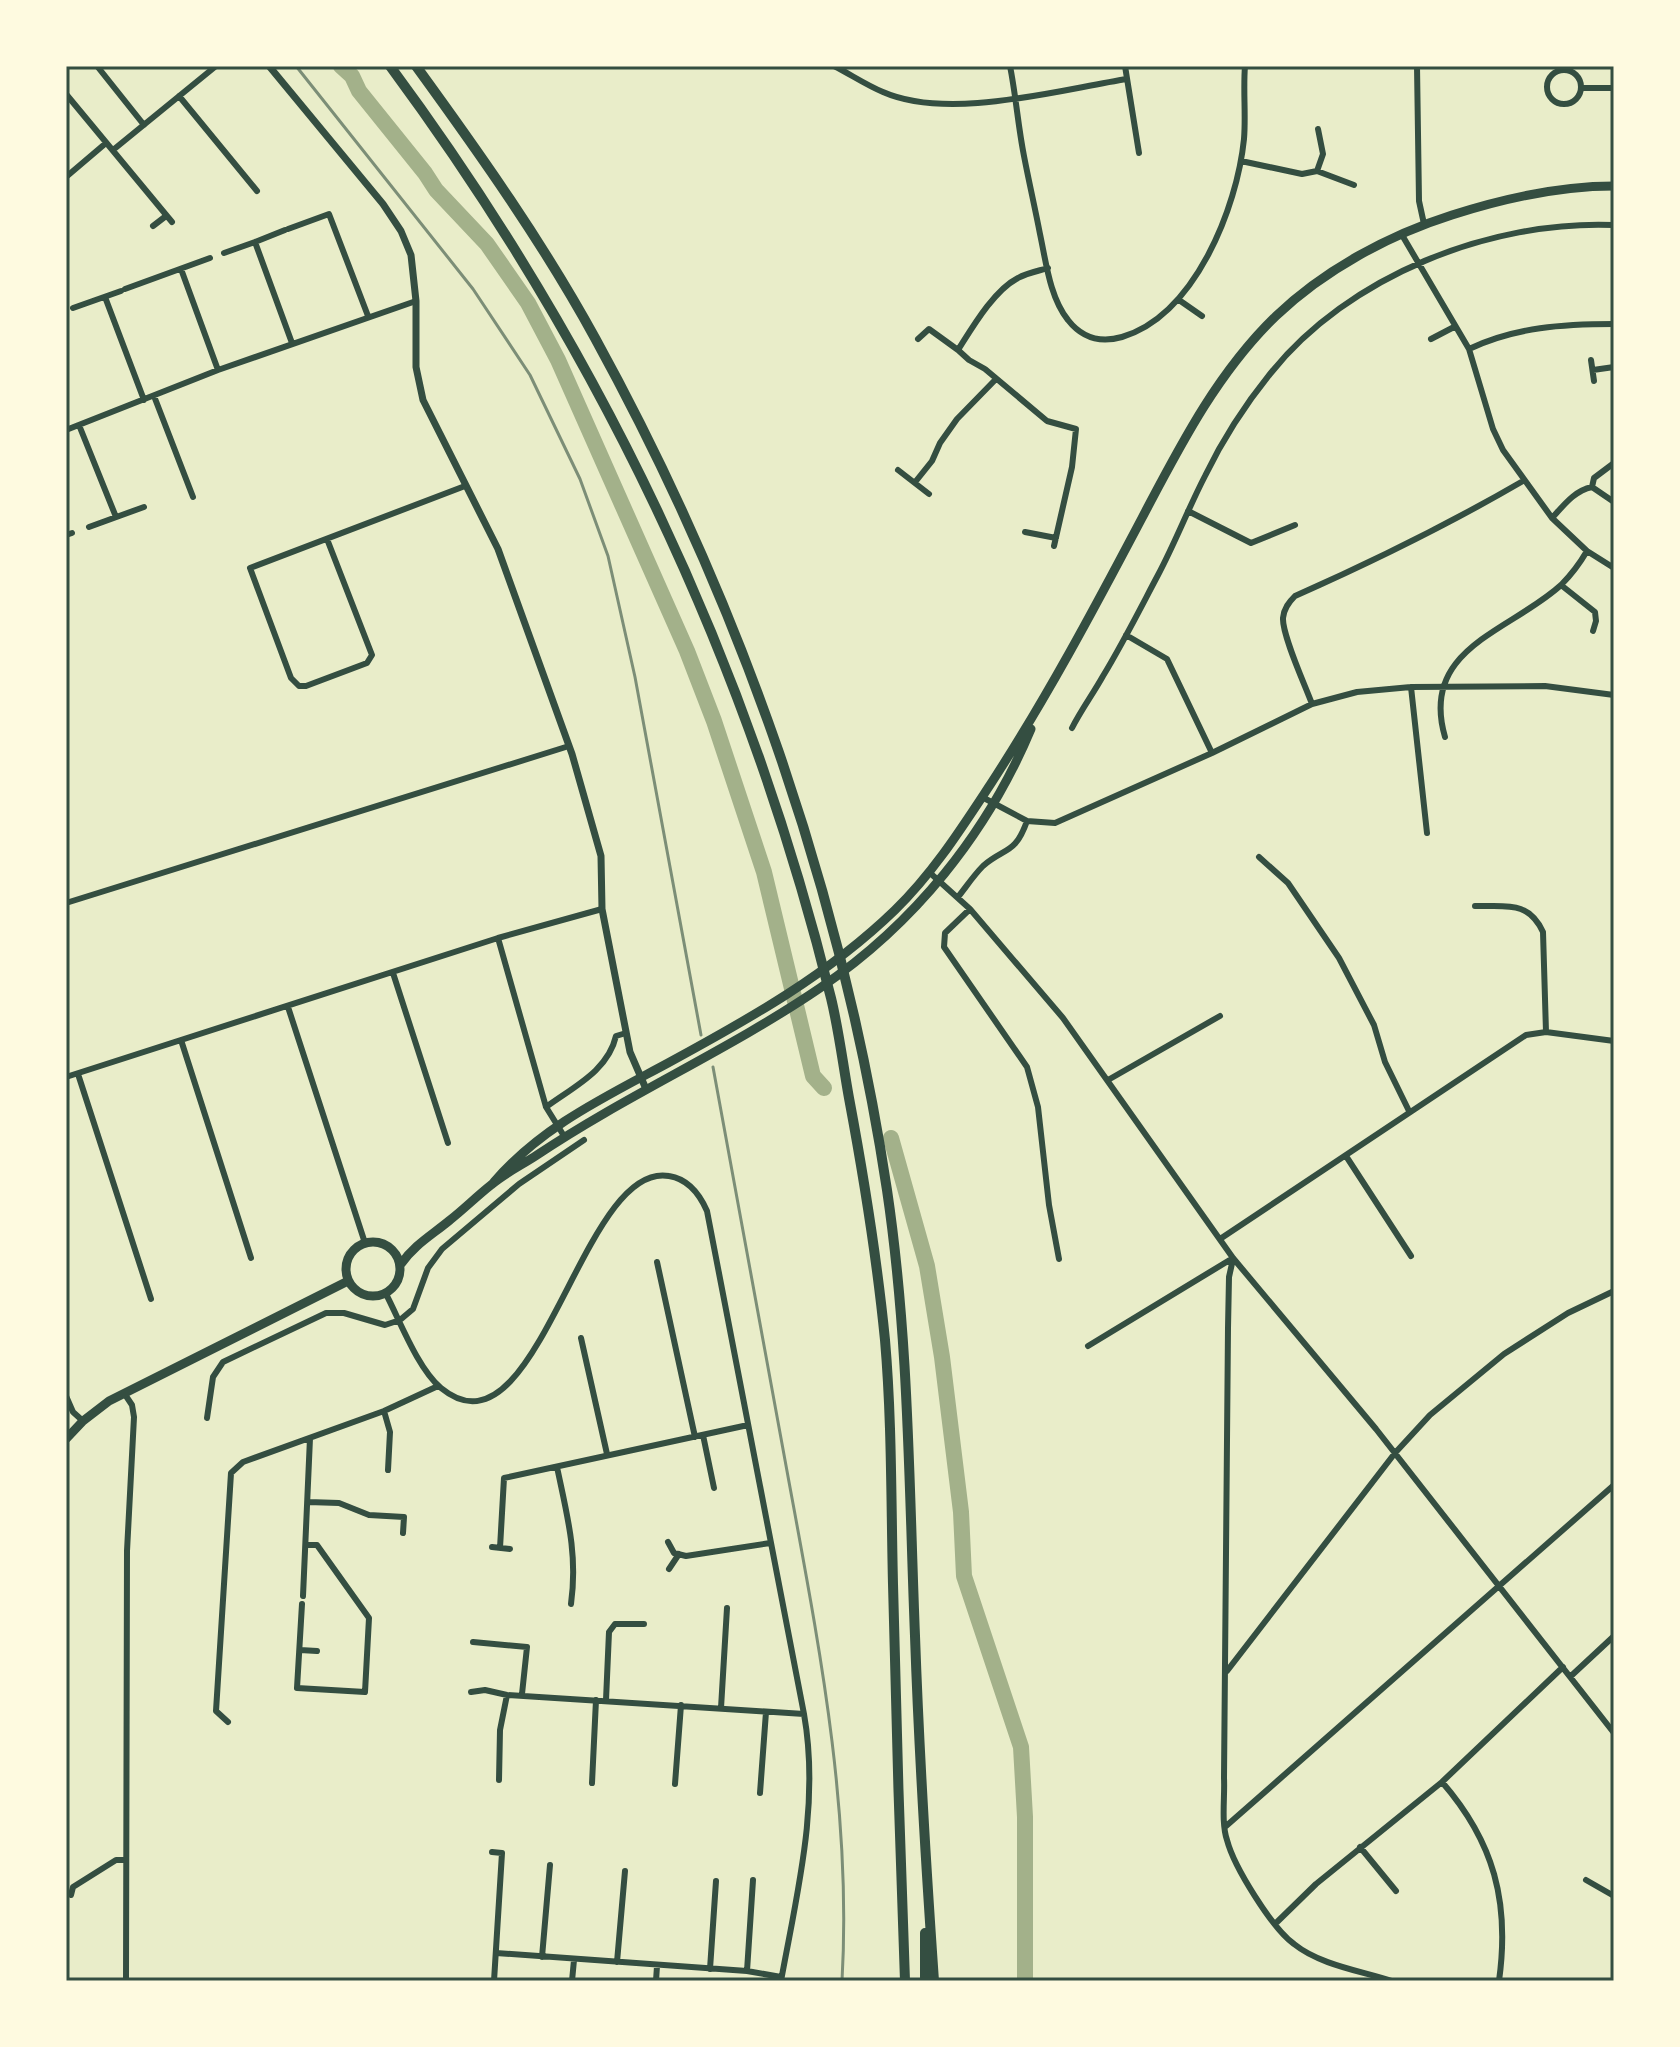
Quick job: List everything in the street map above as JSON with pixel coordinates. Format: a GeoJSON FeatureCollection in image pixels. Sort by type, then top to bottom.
{"type":"FeatureCollection","features":[{"type":"Feature","properties":{"kind":"highway"},"geometry":{"type":"LineString","coordinates":[[390,66],[445,141],[551,307],[646,484],[691,583],[747,725],[817,946],[832,1003],[867,1193],[885,1342],[904,1981]]}},
{"type":"Feature","properties":{"kind":"highway"},"geometry":{"type":"LineString","coordinates":[[416,66],[526,223],[595,337],[667,479],[741,648],[814,857],[849,989],[887,1189],[904,1342],[924,1831],[934,1981]]}},
{"type":"Feature","properties":{"kind":"highway"},"geometry":{"type":"LineString","coordinates":[[924,1831],[925,1981]]}},
{"type":"Feature","properties":{"kind":"main road"},"geometry":{"type":"LineString","coordinates":[[494,1182],[515,1158],[557,1126],[786,997],[830,967],[875,928],[929,872],[944,854],[1044,700],[1185,438],[1234,363],[1278,314],[1316,284],[1367,252],[1424,224],[1524,195],[1614,186]]}},
{"type":"Feature","properties":{"kind":"main road"},"geometry":{"type":"LineString","coordinates":[[401,1264],[393,1250],[380,1242],[365,1243],[357,1247],[347,1263],[348,1281],[353,1288],[369,1296],[386,1294],[398,1281],[401,1264],[413,1247],[494,1182],[564,1136],[789,1008],[836,977],[883,937],[940,881],[995,805],[1044,700]]}},
{"type":"Feature","properties":{"kind":"main road"},"geometry":{"type":"LineString","coordinates":[[393,1250],[413,1247]]}},
{"type":"Feature","properties":{"kind":"main road"},"geometry":{"type":"LineString","coordinates":[[66,1439],[83,1421],[124,1393],[348,1281]]}},
{"type":"Feature","properties":{"kind":"street"},"geometry":{"type":"LineString","coordinates":[[97,66],[144,125]]}},
{"type":"Feature","properties":{"kind":"street"},"geometry":{"type":"LineString","coordinates":[[200,66],[207,74]]}},
{"type":"Feature","properties":{"kind":"street"},"geometry":{"type":"LineString","coordinates":[[113,150],[216,66]]}},
{"type":"Feature","properties":{"kind":"street"},"geometry":{"type":"LineString","coordinates":[[269,66],[383,204],[401,231],[411,255],[416,301],[416,367],[423,400],[498,549],[569,746],[601,856],[602,909],[626,1033],[633,1064],[646,1089]]}},
{"type":"Feature","properties":{"kind":"street"},"geometry":{"type":"LineString","coordinates":[[834,66],[884,93],[922,102],[972,104],[1127,79]]}},
{"type":"Feature","properties":{"kind":"street"},"geometry":{"type":"LineString","coordinates":[[1010,66],[1024,156],[1059,305],[1070,322],[1097,340],[1110,341],[1131,334],[1179,300],[1220,229],[1241,161],[1245,66]]}},
{"type":"Feature","properties":{"kind":"street"},"geometry":{"type":"LineString","coordinates":[[1125,66],[1139,153]]}},
{"type":"Feature","properties":{"kind":"street"},"geometry":{"type":"LineString","coordinates":[[1417,66],[1419,201],[1424,224]]}},
{"type":"Feature","properties":{"kind":"street"},"geometry":{"type":"LineString","coordinates":[[1545,66],[1552,74]]}},
{"type":"Feature","properties":{"kind":"street"},"geometry":{"type":"LineString","coordinates":[[1572,71],[1580,80],[1580,94],[1571,103],[1557,103],[1548,93],[1547,86],[1552,74],[1572,71]]}},
{"type":"Feature","properties":{"kind":"street"},"geometry":{"type":"LineString","coordinates":[[1581,88],[1614,88]]}},
{"type":"Feature","properties":{"kind":"street"},"geometry":{"type":"LineString","coordinates":[[66,94],[172,222]]}},
{"type":"Feature","properties":{"kind":"street"},"geometry":{"type":"LineString","coordinates":[[179,96],[257,191]]}},
{"type":"Feature","properties":{"kind":"street"},"geometry":{"type":"LineString","coordinates":[[1317,171],[1323,154],[1318,129]]}},
{"type":"Feature","properties":{"kind":"street"},"geometry":{"type":"LineString","coordinates":[[66,177],[106,143]]}},
{"type":"Feature","properties":{"kind":"street"},"geometry":{"type":"LineString","coordinates":[[1241,161],[1302,174],[1317,171],[1354,185]]}},
{"type":"Feature","properties":{"kind":"street"},"geometry":{"type":"LineString","coordinates":[[224,253],[329,214],[368,316]]}},
{"type":"Feature","properties":{"kind":"street"},"geometry":{"type":"LineString","coordinates":[[153,226],[166,216]]}},
{"type":"Feature","properties":{"kind":"street"},"geometry":{"type":"LineString","coordinates":[[1072,728],[1165,562],[1214,460],[1271,373],[1311,332],[1355,299],[1420,263],[1473,242],[1544,227],[1614,225]]}},
{"type":"Feature","properties":{"kind":"street"},"geometry":{"type":"LineString","coordinates":[[1402,235],[1469,349],[1493,429],[1503,450],[1552,518],[1587,551],[1614,568]]}},
{"type":"Feature","properties":{"kind":"street"},"geometry":{"type":"LineString","coordinates":[[255,242],[292,343]]}},
{"type":"Feature","properties":{"kind":"street"},"geometry":{"type":"LineString","coordinates":[[73,308],[210,258]]}},
{"type":"Feature","properties":{"kind":"street"},"geometry":{"type":"LineString","coordinates":[[958,350],[1006,286],[1018,278],[1048,268]]}},
{"type":"Feature","properties":{"kind":"street"},"geometry":{"type":"LineString","coordinates":[[181,269],[218,370]]}},
{"type":"Feature","properties":{"kind":"street"},"geometry":{"type":"LineString","coordinates":[[105,297],[144,400]]}},
{"type":"Feature","properties":{"kind":"street"},"geometry":{"type":"LineString","coordinates":[[1179,300],[1202,316]]}},
{"type":"Feature","properties":{"kind":"street"},"geometry":{"type":"LineString","coordinates":[[66,418],[68,429],[218,370],[416,301]]}},
{"type":"Feature","properties":{"kind":"street"},"geometry":{"type":"LineString","coordinates":[[1469,349],[1532,328],[1614,324]]}},
{"type":"Feature","properties":{"kind":"street"},"geometry":{"type":"LineString","coordinates":[[1431,339],[1454,327]]}},
{"type":"Feature","properties":{"kind":"street"},"geometry":{"type":"LineString","coordinates":[[918,339],[929,329],[1047,421],[1076,429],[1072,467],[1054,546]]}},
{"type":"Feature","properties":{"kind":"street"},"geometry":{"type":"LineString","coordinates":[[1591,360],[1594,381]]}},
{"type":"Feature","properties":{"kind":"street"},"geometry":{"type":"LineString","coordinates":[[1593,370],[1614,367]]}},
{"type":"Feature","properties":{"kind":"street"},"geometry":{"type":"LineString","coordinates":[[916,481],[957,419],[996,379]]}},
{"type":"Feature","properties":{"kind":"street"},"geometry":{"type":"LineString","coordinates":[[154,396],[193,497]]}},
{"type":"Feature","properties":{"kind":"street"},"geometry":{"type":"LineString","coordinates":[[79,425],[116,517]]}},
{"type":"Feature","properties":{"kind":"street"},"geometry":{"type":"LineString","coordinates":[[1592,487],[1594,478],[1614,463]]}},
{"type":"Feature","properties":{"kind":"street"},"geometry":{"type":"LineString","coordinates":[[898,470],[929,494]]}},
{"type":"Feature","properties":{"kind":"street"},"geometry":{"type":"LineString","coordinates":[[1312,704],[1284,624],[1283,616],[1289,601],[1455,520],[1523,481]]}},
{"type":"Feature","properties":{"kind":"street"},"geometry":{"type":"LineString","coordinates":[[327,539],[372,652],[371,658],[364,664],[306,686],[295,684],[250,568],[465,486]]}},
{"type":"Feature","properties":{"kind":"street"},"geometry":{"type":"LineString","coordinates":[[1552,518],[1575,493],[1592,487]]}},
{"type":"Feature","properties":{"kind":"street"},"geometry":{"type":"LineString","coordinates":[[1592,487],[1614,502]]}},
{"type":"Feature","properties":{"kind":"street"},"geometry":{"type":"LineString","coordinates":[[89,527],[144,507]]}},
{"type":"Feature","properties":{"kind":"street"},"geometry":{"type":"LineString","coordinates":[[1188,511],[1251,543],[1295,525]]}},
{"type":"Feature","properties":{"kind":"street"},"geometry":{"type":"LineString","coordinates":[[1025,532],[1056,538]]}},
{"type":"Feature","properties":{"kind":"street"},"geometry":{"type":"LineString","coordinates":[[1445,737],[1440,720],[1444,686],[1453,665],[1472,646],[1561,585],[1587,551]]}},
{"type":"Feature","properties":{"kind":"street"},"geometry":{"type":"LineString","coordinates":[[1561,585],[1595,612],[1593,631]]}},
{"type":"Feature","properties":{"kind":"street"},"geometry":{"type":"LineString","coordinates":[[1126,635],[1167,659],[1212,753]]}},
{"type":"Feature","properties":{"kind":"street"},"geometry":{"type":"LineString","coordinates":[[982,797],[1027,821],[1048,824],[1212,753],[1312,704],[1357,692],[1411,687],[1545,686],[1614,695]]}},
{"type":"Feature","properties":{"kind":"street"},"geometry":{"type":"LineString","coordinates":[[1411,687],[1427,833]]}},
{"type":"Feature","properties":{"kind":"street"},"geometry":{"type":"LineString","coordinates":[[66,903],[569,746]]}},
{"type":"Feature","properties":{"kind":"street"},"geometry":{"type":"LineString","coordinates":[[958,897],[984,865],[1011,850],[1021,837],[1027,821]]}},
{"type":"Feature","properties":{"kind":"street"},"geometry":{"type":"LineString","coordinates":[[1259,857],[1288,883],[1339,958],[1374,1025],[1385,1062],[1409,1111]]}},
{"type":"Feature","properties":{"kind":"street"},"geometry":{"type":"LineString","coordinates":[[929,872],[970,909],[1063,1018],[1233,1258],[1395,1453],[1614,1733]]}},
{"type":"Feature","properties":{"kind":"street"},"geometry":{"type":"LineString","coordinates":[[1475,906],[1523,908],[1536,917],[1543,932],[1546,1032]]}},
{"type":"Feature","properties":{"kind":"street"},"geometry":{"type":"LineString","coordinates":[[66,1077],[498,938],[602,909]]}},
{"type":"Feature","properties":{"kind":"street"},"geometry":{"type":"LineString","coordinates":[[970,909],[945,933],[944,947],[1027,1067],[1038,1107],[1049,1205],[1059,1259]]}},
{"type":"Feature","properties":{"kind":"street"},"geometry":{"type":"LineString","coordinates":[[498,938],[546,1107],[564,1136]]}},
{"type":"Feature","properties":{"kind":"street"},"geometry":{"type":"LineString","coordinates":[[393,973],[448,1143]]}},
{"type":"Feature","properties":{"kind":"street"},"geometry":{"type":"LineString","coordinates":[[288,1007],[365,1243]]}},
{"type":"Feature","properties":{"kind":"street"},"geometry":{"type":"LineString","coordinates":[[1108,1080],[1220,1016]]}},
{"type":"Feature","properties":{"kind":"street"},"geometry":{"type":"LineString","coordinates":[[1220,1239],[1526,1035],[1546,1032],[1614,1041]]}},
{"type":"Feature","properties":{"kind":"street"},"geometry":{"type":"LineString","coordinates":[[546,1107],[607,1060],[616,1036],[626,1033]]}},
{"type":"Feature","properties":{"kind":"street"},"geometry":{"type":"LineString","coordinates":[[181,1040],[251,1258]]}},
{"type":"Feature","properties":{"kind":"street"},"geometry":{"type":"LineString","coordinates":[[78,1074],[151,1299]]}},
{"type":"Feature","properties":{"kind":"street"},"geometry":{"type":"LineString","coordinates":[[207,1418],[213,1377],[223,1362],[326,1313],[344,1313],[385,1325],[400,1320],[413,1309],[428,1268],[442,1249],[519,1184],[581,1141],[584,1152]]}},
{"type":"Feature","properties":{"kind":"street"},"geometry":{"type":"LineString","coordinates":[[1346,1156],[1411,1256]]}},
{"type":"Feature","properties":{"kind":"street"},"geometry":{"type":"LineString","coordinates":[[386,1294],[438,1386],[454,1396],[486,1399],[509,1385],[616,1204],[629,1190],[643,1180],[669,1176],[691,1187],[701,1197],[707,1211],[804,1714],[810,1789],[808,1824],[781,1979],[747,1971],[496,1953]]}},
{"type":"Feature","properties":{"kind":"street"},"geometry":{"type":"LineString","coordinates":[[1088,1346],[1233,1258]]}},
{"type":"Feature","properties":{"kind":"street"},"geometry":{"type":"LineString","coordinates":[[1233,1258],[1229,1299],[1226,1840],[1244,1876],[1275,1924],[1294,1944],[1311,1954],[1392,1981]]}},
{"type":"Feature","properties":{"kind":"street"},"geometry":{"type":"LineString","coordinates":[[657,1262],[695,1437]]}},
{"type":"Feature","properties":{"kind":"street"},"geometry":{"type":"LineString","coordinates":[[1227,1671],[1395,1453],[1430,1415],[1504,1354],[1568,1313],[1614,1291]]}},
{"type":"Feature","properties":{"kind":"street"},"geometry":{"type":"LineString","coordinates":[[581,1338],[607,1454]]}},
{"type":"Feature","properties":{"kind":"street"},"geometry":{"type":"LineString","coordinates":[[228,1722],[216,1711],[231,1473],[243,1462],[384,1411],[438,1386]]}},
{"type":"Feature","properties":{"kind":"street"},"geometry":{"type":"LineString","coordinates":[[124,1393],[132,1405],[134,1417],[127,1551],[126,1981]]}},
{"type":"Feature","properties":{"kind":"street"},"geometry":{"type":"LineString","coordinates":[[66,1396],[73,1412],[83,1421]]}},
{"type":"Feature","properties":{"kind":"street"},"geometry":{"type":"LineString","coordinates":[[384,1411],[390,1432],[388,1470]]}},
{"type":"Feature","properties":{"kind":"street"},"geometry":{"type":"LineString","coordinates":[[510,1549],[496,1548],[504,1478],[748,1425]]}},
{"type":"Feature","properties":{"kind":"street"},"geometry":{"type":"LineString","coordinates":[[703,1435],[714,1488]]}},
{"type":"Feature","properties":{"kind":"street"},"geometry":{"type":"LineString","coordinates":[[297,1700],[310,1438]]}},
{"type":"Feature","properties":{"kind":"street"},"geometry":{"type":"LineString","coordinates":[[557,1467],[575,1563],[571,1604]]}},
{"type":"Feature","properties":{"kind":"street"},"geometry":{"type":"LineString","coordinates":[[1225,1827],[1614,1485]]}},
{"type":"Feature","properties":{"kind":"street"},"geometry":{"type":"LineString","coordinates":[[308,1502],[339,1503],[369,1515],[404,1517],[403,1533]]}},
{"type":"Feature","properties":{"kind":"street"},"geometry":{"type":"LineString","coordinates":[[668,1542],[674,1553],[686,1556],[770,1543]]}},
{"type":"Feature","properties":{"kind":"street"},"geometry":{"type":"LineString","coordinates":[[297,1688],[365,1692],[369,1618],[317,1545],[306,1545]]}},
{"type":"Feature","properties":{"kind":"street"},"geometry":{"type":"LineString","coordinates":[[669,1569],[679,1554]]}},
{"type":"Feature","properties":{"kind":"street"},"geometry":{"type":"LineString","coordinates":[[721,1708],[727,1608]]}},
{"type":"Feature","properties":{"kind":"street"},"geometry":{"type":"LineString","coordinates":[[606,1700],[609,1632],[615,1624],[644,1624]]}},
{"type":"Feature","properties":{"kind":"street"},"geometry":{"type":"LineString","coordinates":[[1571,1676],[1614,1636]]}},
{"type":"Feature","properties":{"kind":"street"},"geometry":{"type":"LineString","coordinates":[[473,1642],[527,1647],[522,1694]]}},
{"type":"Feature","properties":{"kind":"street"},"geometry":{"type":"LineString","coordinates":[[300,1650],[317,1651]]}},
{"type":"Feature","properties":{"kind":"street"},"geometry":{"type":"LineString","coordinates":[[1275,1924],[1316,1884],[1442,1782],[1563,1667]]}},
{"type":"Feature","properties":{"kind":"street"},"geometry":{"type":"LineString","coordinates":[[471,1692],[485,1690],[507,1695],[804,1714]]}},
{"type":"Feature","properties":{"kind":"street"},"geometry":{"type":"LineString","coordinates":[[499,1780],[500,1730],[507,1695]]}},
{"type":"Feature","properties":{"kind":"street"},"geometry":{"type":"LineString","coordinates":[[592,1783],[596,1700]]}},
{"type":"Feature","properties":{"kind":"street"},"geometry":{"type":"LineString","coordinates":[[675,1784],[681,1705]]}},
{"type":"Feature","properties":{"kind":"street"},"geometry":{"type":"LineString","coordinates":[[760,1793],[766,1712]]}},
{"type":"Feature","properties":{"kind":"street"},"geometry":{"type":"LineString","coordinates":[[1442,1782],[1476,1826],[1493,1866],[1502,1918],[1499,1981]]}},
{"type":"Feature","properties":{"kind":"street"},"geometry":{"type":"LineString","coordinates":[[1360,1847],[1396,1891]]}},
{"type":"Feature","properties":{"kind":"street"},"geometry":{"type":"LineString","coordinates":[[492,1852],[502,1853],[494,1981]]}},
{"type":"Feature","properties":{"kind":"street"},"geometry":{"type":"LineString","coordinates":[[71,1895],[73,1887],[116,1860],[126,1860]]}},
{"type":"Feature","properties":{"kind":"street"},"geometry":{"type":"LineString","coordinates":[[542,1957],[550,1865]]}},
{"type":"Feature","properties":{"kind":"street"},"geometry":{"type":"LineString","coordinates":[[617,1962],[625,1871]]}},
{"type":"Feature","properties":{"kind":"street"},"geometry":{"type":"LineString","coordinates":[[747,1971],[753,1880]]}},
{"type":"Feature","properties":{"kind":"street"},"geometry":{"type":"LineString","coordinates":[[1586,1880],[1614,1896]]}},
{"type":"Feature","properties":{"kind":"street"},"geometry":{"type":"LineString","coordinates":[[710,1969],[716,1881]]}},
{"type":"Feature","properties":{"kind":"street"},"geometry":{"type":"LineString","coordinates":[[572,1981],[574,1960]]}},
{"type":"Feature","properties":{"kind":"street"},"geometry":{"type":"LineString","coordinates":[[656,1981],[657,1966]]}},
{"type":"Feature","properties":{"kind":"street"},"geometry":{"type":"LineString","coordinates":[[729,1981],[730,1971]]}},
{"type":"Feature","properties":{"kind":"waterway"},"geometry":{"type":"LineString","coordinates":[[341,66],[352,76],[359,91],[436,190],[487,244],[528,303],[558,360],[687,651],[714,721],[764,872],[813,1076],[824,1088]]}},
{"type":"Feature","properties":{"kind":"waterway"},"geometry":{"type":"LineString","coordinates":[[891,1138],[927,1266],[961,1512],[964,1576],[1021,1747],[1025,1817],[1025,1981]]}},
{"type":"Feature","properties":{"kind":"railway"},"geometry":{"type":"LineString","coordinates":[[296,66],[473,289],[530,375],[580,479],[608,556],[635,677],[701,1035]]}},
{"type":"Feature","properties":{"kind":"railway"},"geometry":{"type":"LineString","coordinates":[[713,1067],[810,1598],[830,1724],[842,1852],[842,1981]]}}]}
